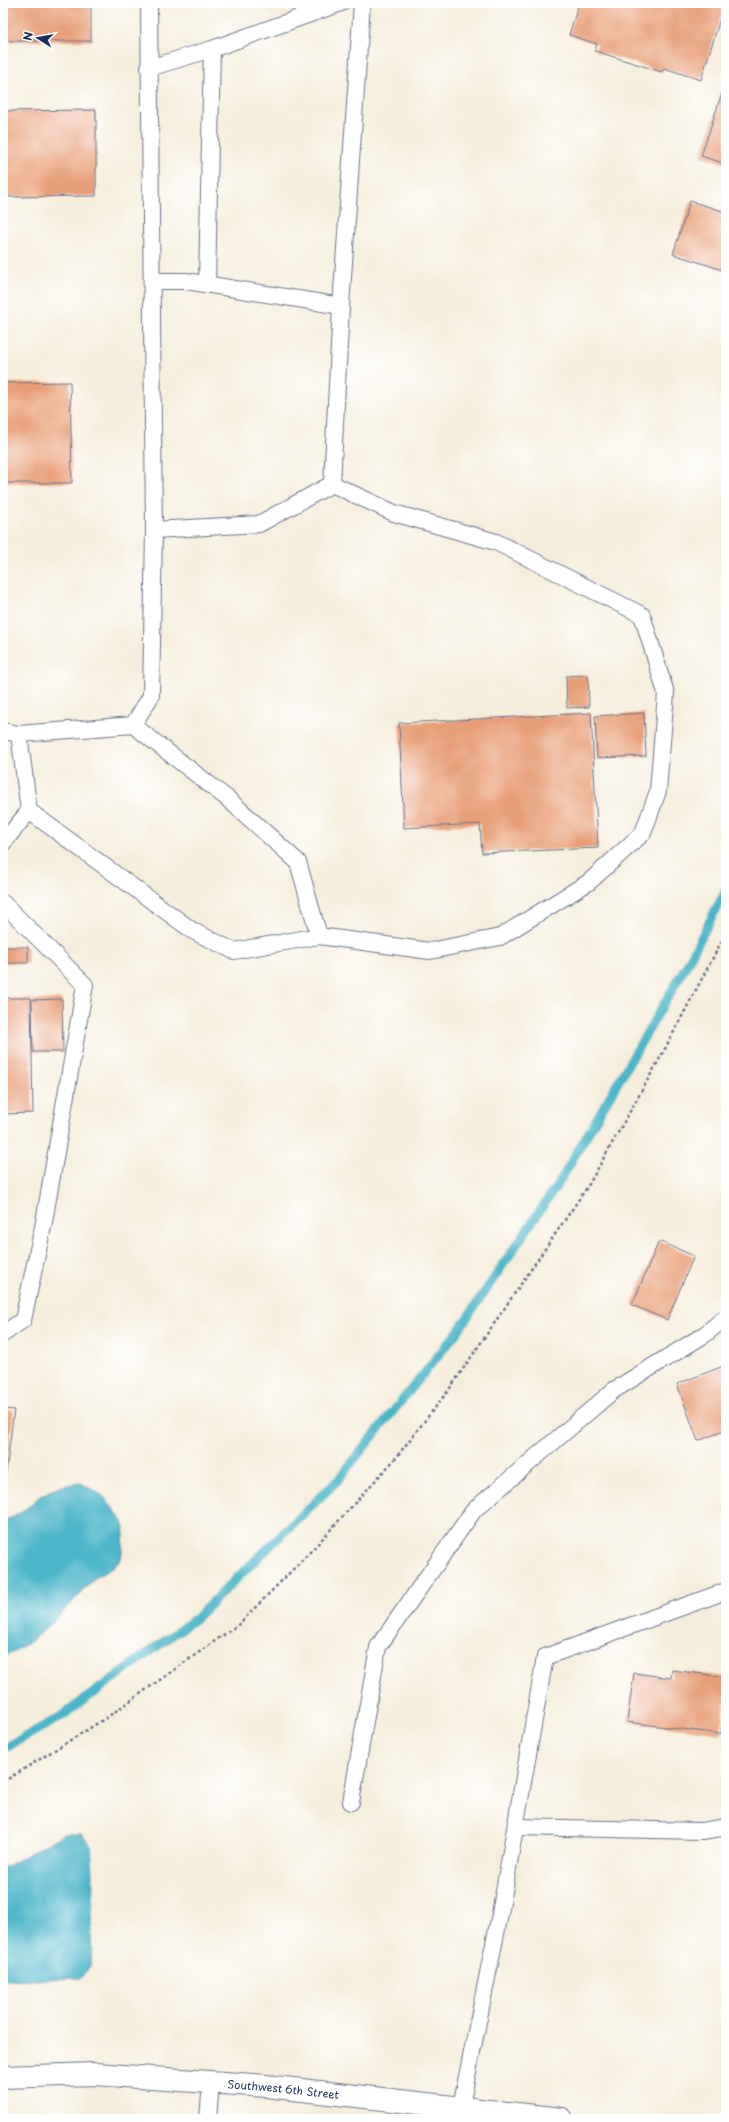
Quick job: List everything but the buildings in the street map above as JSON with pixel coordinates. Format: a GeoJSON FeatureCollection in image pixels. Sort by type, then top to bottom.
{"type":"FeatureCollection","features":[{"type":"Feature","properties":{"kind":"street","name":"Southwest 6th Street"},"geometry":{"type":"LineString","coordinates":[[3,2077],[95,2074],[266,2086],[461,2106],[562,2119]]}},
{"type":"Feature","properties":{"kind":"lane"},"geometry":{"type":"LineString","coordinates":[[132,725],[152,696],[154,530],[149,3]]}},
{"type":"Feature","properties":{"kind":"lane"},"geometry":{"type":"LineString","coordinates":[[150,68],[212,49],[341,3]]}},
{"type":"Feature","properties":{"kind":"lane"},"geometry":{"type":"LineString","coordinates":[[332,484],[341,306],[362,3]]}},
{"type":"Feature","properties":{"kind":"lane"},"geometry":{"type":"LineString","coordinates":[[207,285],[212,49]]}},
{"type":"Feature","properties":{"kind":"lane"},"geometry":{"type":"LineString","coordinates":[[152,280],[186,281],[341,306]]}},
{"type":"Feature","properties":{"kind":"lane"},"geometry":{"type":"LineString","coordinates":[[154,530],[258,524],[332,484]]}},
{"type":"Feature","properties":{"kind":"lane"},"geometry":{"type":"LineString","coordinates":[[19,734],[29,811],[193,931],[234,951],[319,936],[430,951],[500,937],[588,882],[643,833],[658,791],[666,693],[642,615],[496,542],[394,513],[332,484]]}},
{"type":"Feature","properties":{"kind":"lane"},"geometry":{"type":"LineString","coordinates":[[3,731],[19,734],[132,725],[228,799],[298,862],[319,936]]}},
{"type":"Feature","properties":{"kind":"lane"},"geometry":{"type":"LineString","coordinates":[[3,843],[29,811]]}},
{"type":"Feature","properties":{"kind":"lane"},"geometry":{"type":"LineString","coordinates":[[3,903],[86,985],[44,1222],[22,1320],[3,1334]]}},
{"type":"Feature","properties":{"kind":"lane"},"geometry":{"type":"LineString","coordinates":[[351,1802],[378,1648],[474,1510],[614,1390],[704,1336],[726,1317]]}},
{"type":"Feature","properties":{"kind":"lane"},"geometry":{"type":"LineString","coordinates":[[461,2106],[500,1914],[545,1657],[726,1591]]}},
{"type":"Feature","properties":{"kind":"lane"},"geometry":{"type":"LineString","coordinates":[[515,1827],[702,1831],[726,1827]]}},
{"type":"Feature","properties":{"kind":"lane"},"geometry":{"type":"LineString","coordinates":[[208,2119],[211,2082]]}},
{"type":"Feature","properties":{"kind":"path"},"geometry":{"type":"LineString","coordinates":[[3,1782],[106,1718],[239,1624],[313,1549],[394,1460],[448,1392],[588,1186],[660,1058],[726,933]]}},
{"type":"Feature","properties":{"kind":"water"},"geometry":{"type":"Polygon","coordinates":[[[81,1483],[103,1496],[122,1520],[125,1527],[121,1559],[115,1566],[95,1578],[57,1618],[30,1642],[3,1658],[3,1520],[20,1513],[42,1495],[51,1490],[66,1485],[81,1483]]]}},
{"type":"Feature","properties":{"kind":"water"},"geometry":{"type":"Polygon","coordinates":[[[64,1834],[81,1834],[91,1846],[93,1872],[91,1966],[80,1978],[3,1980],[3,1868],[64,1834]]]}},
{"type":"Feature","properties":{"kind":"waterway"},"geometry":{"type":"LineString","coordinates":[[3,1749],[62,1716],[196,1618],[337,1481],[458,1331],[560,1181],[686,966],[726,890]]}}]}
